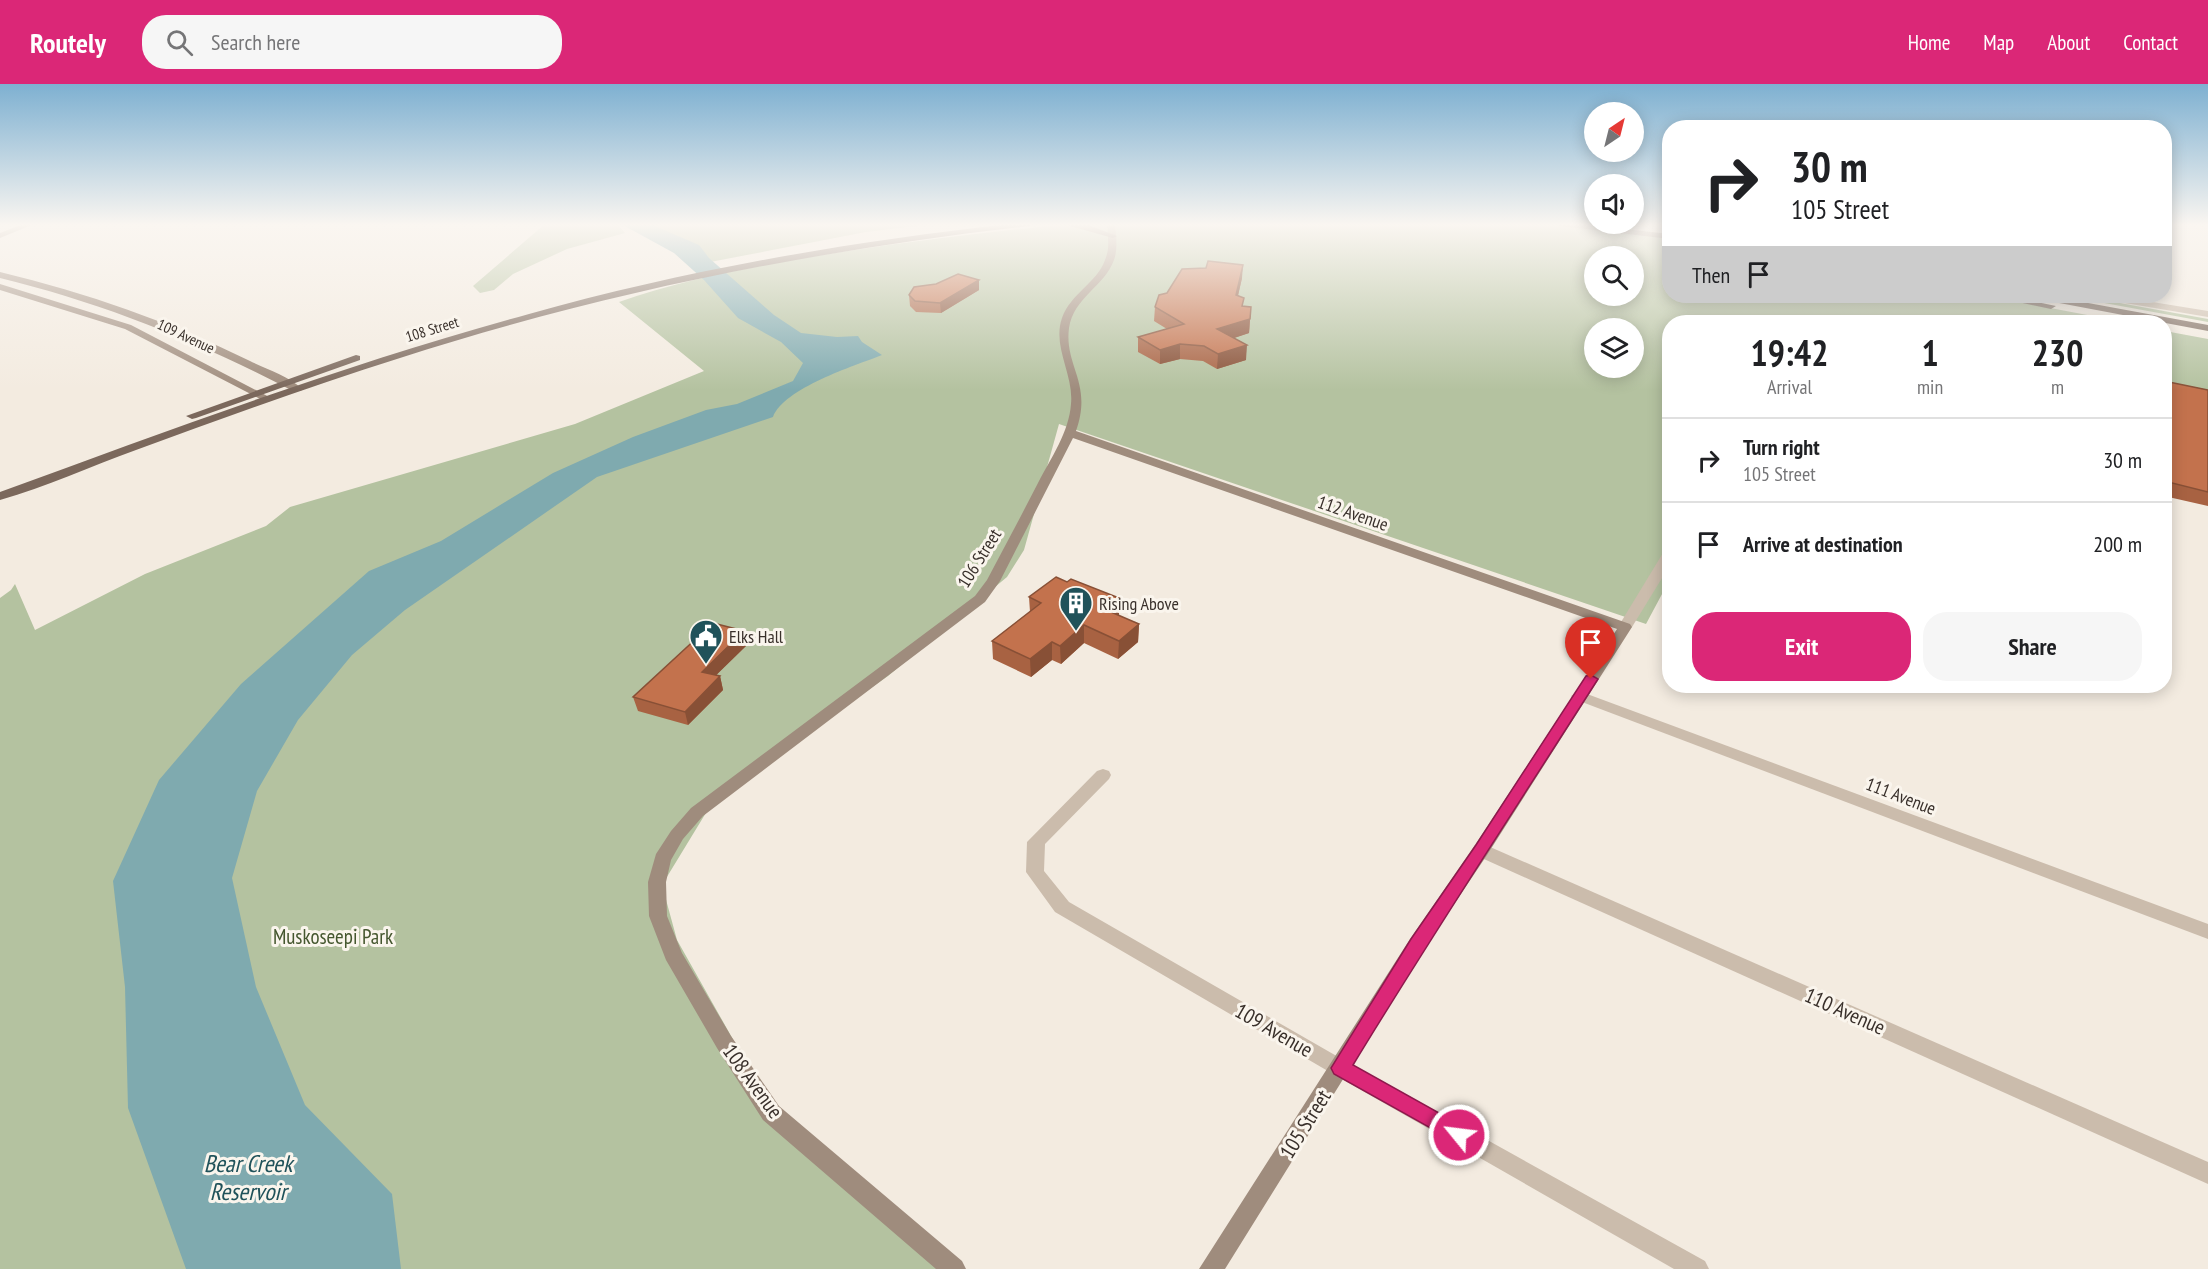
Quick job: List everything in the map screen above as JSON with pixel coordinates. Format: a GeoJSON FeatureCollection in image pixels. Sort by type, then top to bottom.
{"type":"FeatureCollection","features":[{"type":"Feature","properties":{"kind":"main road","name":"108 Street"},"geometry":{"type":"LineString","coordinates":[[0,485],[284,382],[458,327],[660,279]]}},
{"type":"Feature","properties":{"kind":"main road","name":"108 Street"},"geometry":{"type":"LineString","coordinates":[[0,496],[297,389],[471,333],[662,279]]}},
{"type":"Feature","properties":{"kind":"main road"},"geometry":{"type":"LineString","coordinates":[[2033,303],[2099,315]]}},
{"type":"Feature","properties":{"kind":"main road"},"geometry":{"type":"LineString","coordinates":[[2075,303],[2139,315]]}},
{"type":"Feature","properties":{"kind":"main road"},"geometry":{"type":"LineString","coordinates":[[2172,321],[2208,328]]}},
{"type":"Feature","properties":{"kind":"main road"},"geometry":{"type":"LineString","coordinates":[[2172,329],[2208,336]]}},
{"type":"Feature","properties":{"kind":"street","name":"109 Avenue"},"geometry":{"type":"LineString","coordinates":[[17,279],[139,315],[180,332],[297,389]]}},
{"type":"Feature","properties":{"kind":"street","name":"106 Street"},"geometry":{"type":"LineString","coordinates":[[677,835],[697,812],[980,599],[993,581],[1070,433],[1077,402],[1065,348],[1066,318],[1082,293],[1097,279]]}},
{"type":"Feature","properties":{"kind":"street","name":"109 Avenue"},"geometry":{"type":"LineString","coordinates":[[0,287],[128,327],[268,399]]}},
{"type":"Feature","properties":{"kind":"street"},"geometry":{"type":"LineString","coordinates":[[2143,303],[2208,314]]}},
{"type":"Feature","properties":{"kind":"street","name":"112 Avenue"},"geometry":{"type":"LineString","coordinates":[[1070,433],[1625,627]]}},
{"type":"Feature","properties":{"kind":"street","name":"105 Street"},"geometry":{"type":"LineString","coordinates":[[1211,1269],[1417,944],[1481,850],[1662,566]]}},
{"type":"Feature","properties":{"kind":"street","name":"111 Avenue"},"geometry":{"type":"LineString","coordinates":[[1579,696],[2208,932]]}},
{"type":"Feature","properties":{"kind":"street","name":"109 Avenue"},"geometry":{"type":"LineString","coordinates":[[1103,775],[1036,842],[1035,872],[1062,907],[1340,1068],[1697,1269]]}},
{"type":"Feature","properties":{"kind":"street","name":"108 Avenue"},"geometry":{"type":"LineString","coordinates":[[677,835],[662,859],[657,882],[658,916],[673,955],[755,1092],[779,1120],[954,1269]]}},
{"type":"Feature","properties":{"kind":"street","name":"110 Avenue"},"geometry":{"type":"LineString","coordinates":[[1481,850],[2208,1173]]}},
{"type":"Feature","properties":{"kind":"green space"},"geometry":{"type":"Polygon","coordinates":[[[481,279],[507,279],[494,290],[480,293],[473,286],[481,279]]]}},
{"type":"Feature","properties":{"kind":"green space","name":"Muskoseepi Park"},"geometry":{"type":"Polygon","coordinates":[[[699,279],[1584,279],[1584,306],[1644,306],[1644,279],[1662,279],[1662,303],[2025,303],[2087,315],[1662,315],[1662,594],[1646,624],[1059,424],[1024,550],[1007,577],[888,676],[715,798],[662,885],[677,940],[788,1137],[949,1269],[0,1269],[0,598],[15,584],[35,630],[145,574],[266,526],[290,507],[575,424],[704,371],[619,302],[699,279]]]}},
{"type":"Feature","properties":{"kind":"green space"},"geometry":{"type":"Polygon","coordinates":[[[2104,303],[2120,303],[2208,319],[2208,322],[2104,303]]]}},
{"type":"Feature","properties":{"kind":"green space"},"geometry":{"type":"Polygon","coordinates":[[[2172,332],[2208,339],[2208,391],[2172,386],[2172,332]]]}},
{"type":"Feature","properties":{"kind":"water","name":"Bear Creek Reservoir"},"geometry":{"type":"Polygon","coordinates":[[[733,279],[774,315],[801,333],[837,337],[858,336],[862,342],[882,355],[821,379],[805,388],[780,406],[773,417],[597,477],[405,610],[352,655],[298,720],[257,791],[232,878],[256,987],[305,1105],[392,1194],[401,1269],[186,1269],[128,1108],[125,987],[113,881],[159,780],[241,684],[369,571],[441,541],[553,473],[633,437],[706,410],[737,404],[793,381],[803,363],[781,342],[738,318],[704,280],[733,279]]]}},
{"type":"Feature","properties":{"kind":"building"},"geometry":{"type":"Polygon","coordinates":[[[946,279],[979,280],[940,303],[915,301],[909,295],[914,287],[936,284],[946,279]]]}},
{"type":"Feature","properties":{"kind":"building"},"geometry":{"type":"Polygon","coordinates":[[[1176,279],[1240,279],[1236,295],[1244,298],[1242,306],[1251,307],[1250,319],[1217,329],[1247,345],[1218,354],[1204,346],[1180,344],[1160,350],[1138,337],[1184,324],[1155,307],[1159,295],[1167,293],[1176,279]]]}},
{"type":"Feature","properties":{"kind":"building"},"geometry":{"type":"Polygon","coordinates":[[[2172,383],[2208,390],[2208,492],[2172,483],[2172,383]]]}},
{"type":"Feature","properties":{"kind":"building"},"geometry":{"type":"Polygon","coordinates":[[[1056,577],[1067,582],[1071,579],[1119,598],[1104,609],[1139,624],[1119,641],[1084,625],[1060,646],[1052,642],[1030,659],[992,641],[1041,603],[1029,597],[1056,577]]]}},
{"type":"Feature","properties":{"kind":"building"},"geometry":{"type":"Polygon","coordinates":[[[713,623],[744,631],[702,672],[720,676],[685,712],[633,697],[713,623]]]}},
{"type":"Feature","properties":{"kind":"place","name":"Rising Above"},"geometry":{"type":"Point","coordinates":[1076,632]}},
{"type":"Feature","properties":{"kind":"place","name":"Elks Hall"},"geometry":{"type":"Point","coordinates":[706,665]}},
{"type":"Feature","properties":{"kind":"route"},"geometry":{"type":"LineString","coordinates":[[1459,1135],[1340,1068],[1417,944],[1481,850],[1591,679]]}}]}
